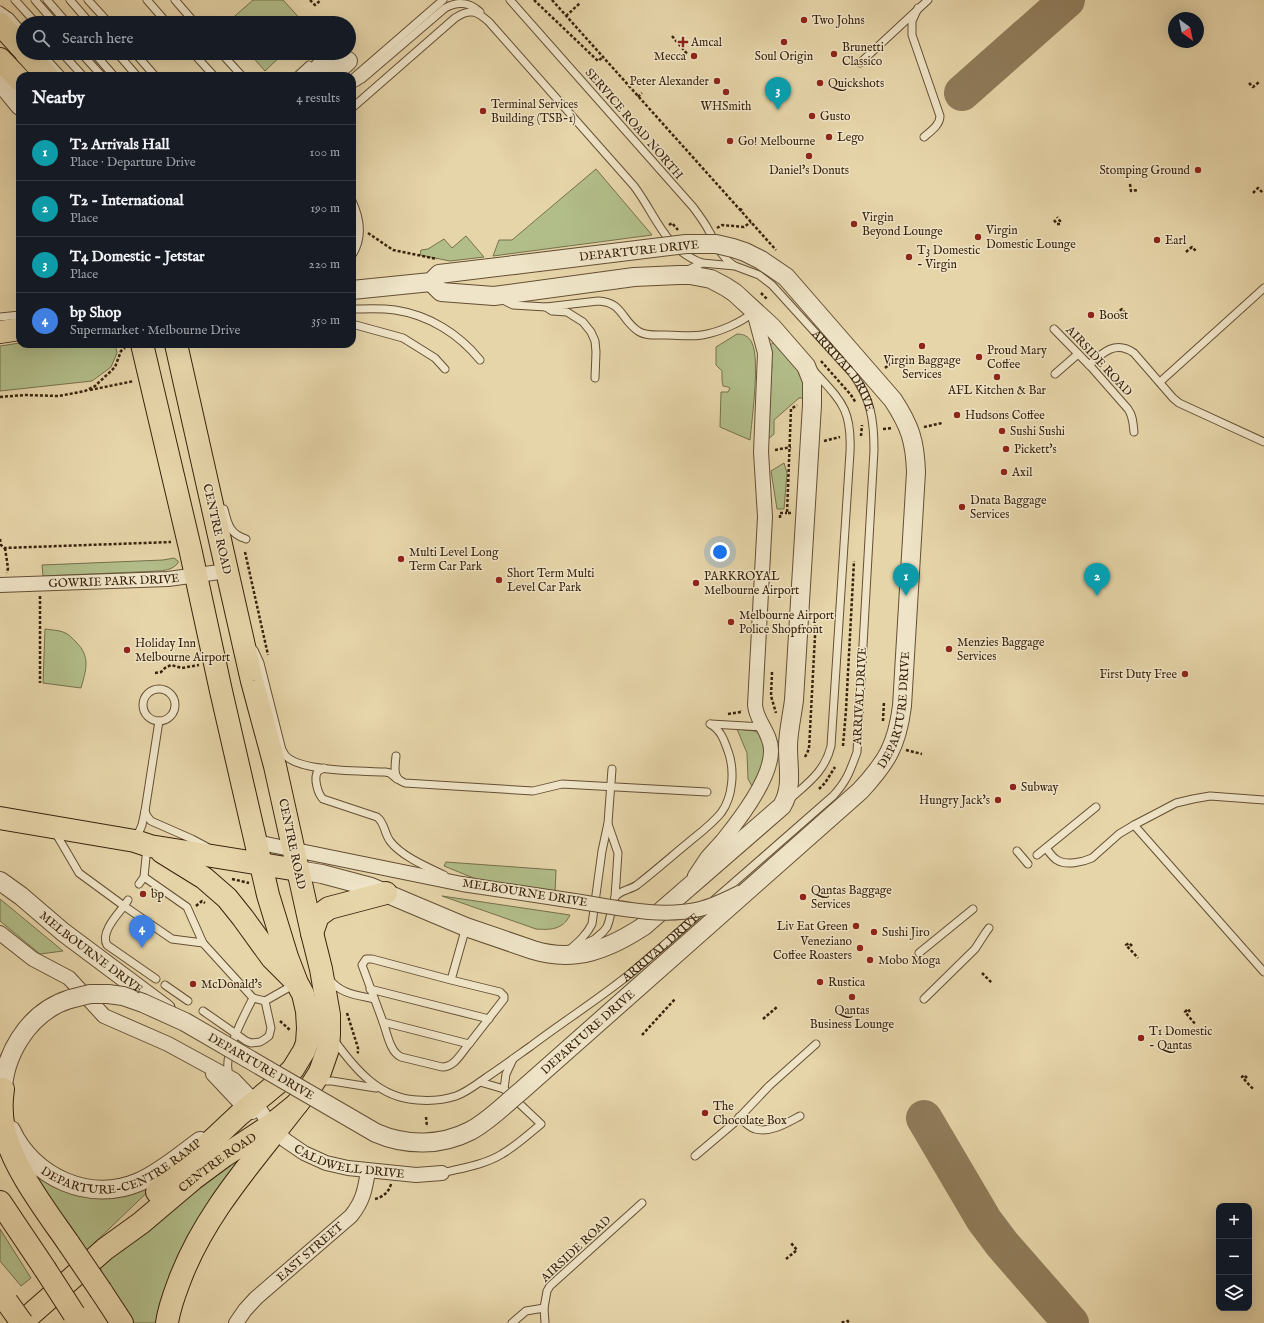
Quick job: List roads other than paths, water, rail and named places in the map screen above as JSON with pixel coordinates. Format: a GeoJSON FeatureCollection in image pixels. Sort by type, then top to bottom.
{"type":"FeatureCollection","features":[{"type":"Feature","properties":{"kind":"main road"},"geometry":{"type":"LineString","coordinates":[[0,24],[16,41]]}},
{"type":"Feature","properties":{"kind":"main road"},"geometry":{"type":"LineString","coordinates":[[0,59],[16,76]]}},
{"type":"Feature","properties":{"kind":"main road"},"geometry":{"type":"LineString","coordinates":[[32,60],[43,72]]}},
{"type":"Feature","properties":{"kind":"main road"},"geometry":{"type":"LineString","coordinates":[[0,332],[16,330]]}},
{"type":"Feature","properties":{"kind":"main road","name":"CENTRE ROAD"},"geometry":{"type":"LineString","coordinates":[[105,1249],[138,1211],[247,1108],[293,1069],[307,1043],[308,1028],[306,1005],[275,919],[261,864],[190,548],[137,348]]}},
{"type":"Feature","properties":{"kind":"main road","name":"CENTRE ROAD"},"geometry":{"type":"LineString","coordinates":[[22,1323],[105,1249],[141,1223],[175,1193],[208,1167],[272,1126],[297,1104],[320,1072],[325,1057],[329,1034],[329,1015],[321,969],[295,860],[275,766],[252,681],[177,348]]}},
{"type":"Feature","properties":{"kind":"main road","name":"MELBOURNE DRIVE"},"geometry":{"type":"LineString","coordinates":[[0,818],[261,864],[295,860]]}},
{"type":"Feature","properties":{"kind":"main road","name":"MELBOURNE DRIVE"},"geometry":{"type":"LineString","coordinates":[[144,844],[183,865],[213,885],[238,910],[272,958],[300,988]]}},
{"type":"Feature","properties":{"kind":"main road"},"geometry":{"type":"LineString","coordinates":[[312,933],[318,916],[329,908],[386,893]]}},
{"type":"Feature","properties":{"kind":"main road","name":"ARRIVAL DRIVE"},"geometry":{"type":"LineString","coordinates":[[300,988],[329,1034]]}},
{"type":"Feature","properties":{"kind":"main road"},"geometry":{"type":"LineString","coordinates":[[2,1089],[2,1118],[4,1130],[14,1157],[27,1181],[122,1323]]}},
{"type":"Feature","properties":{"kind":"main road","name":"CENTRE ROAD"},"geometry":{"type":"LineString","coordinates":[[167,1323],[170,1305],[185,1264],[205,1226],[235,1184],[272,1126]]}},
{"type":"Feature","properties":{"kind":"main road"},"geometry":{"type":"LineString","coordinates":[[0,1202],[77,1319]]}},
{"type":"Feature","properties":{"kind":"main road"},"geometry":{"type":"LineString","coordinates":[[4,1297],[22,1323]]}},
{"type":"Feature","properties":{"kind":"street"},"geometry":{"type":"LineString","coordinates":[[311,69],[334,60]]}},
{"type":"Feature","properties":{"kind":"street"},"geometry":{"type":"LineString","coordinates":[[333,72],[340,60]]}},
{"type":"Feature","properties":{"kind":"street"},"geometry":{"type":"LineString","coordinates":[[0,82],[16,101]]}},
{"type":"Feature","properties":{"kind":"street","name":"DEPARTURE DRIVE"},"geometry":{"type":"LineString","coordinates":[[185,1022],[376,1134],[393,1140],[422,1143],[440,1141],[470,1131],[488,1118],[860,791],[885,762],[895,738],[902,706],[916,467],[914,447],[910,430],[893,400],[782,274],[770,265],[745,252],[733,248],[716,244],[686,244],[439,274],[431,282],[356,290]]}},
{"type":"Feature","properties":{"kind":"street","name":"ARRIVAL DRIVE"},"geometry":{"type":"LineString","coordinates":[[431,282],[440,292],[494,296],[634,277],[679,275],[698,276],[717,282],[735,293],[772,327],[806,366],[812,381],[812,405],[794,700],[788,747],[789,789],[786,798],[782,806],[644,926],[628,937],[603,949],[584,954],[562,956]]}},
{"type":"Feature","properties":{"kind":"street","name":"ARRIVAL DRIVE"},"geometry":{"type":"LineString","coordinates":[[687,888],[738,820],[753,797],[771,760],[769,737],[756,713],[755,705],[765,525],[761,452],[765,353],[754,312]]}},
{"type":"Feature","properties":{"kind":"street","name":"GOWRIE PARK DRIVE"},"geometry":{"type":"LineString","coordinates":[[0,585],[168,579],[227,571]]}},
{"type":"Feature","properties":{"kind":"street"},"geometry":{"type":"LineString","coordinates":[[256,842],[295,860]]}},
{"type":"Feature","properties":{"kind":"street","name":"MELBOURNE DRIVE"},"geometry":{"type":"LineString","coordinates":[[295,860],[649,912],[680,912],[700,909],[710,906],[754,884]]}},
{"type":"Feature","properties":{"kind":"street","name":"MELBOURNE DRIVE"},"geometry":{"type":"LineString","coordinates":[[295,860],[329,876],[371,887],[466,927],[544,954],[562,956]]}},
{"type":"Feature","properties":{"kind":"street","name":"MELBOURNE DRIVE"},"geometry":{"type":"LineString","coordinates":[[0,881],[21,896],[63,932],[185,1022]]}},
{"type":"Feature","properties":{"kind":"street","name":"CALDWELL DRIVE"},"geometry":{"type":"LineString","coordinates":[[0,933],[33,959],[69,978],[104,1016],[162,1041],[234,1080],[247,1108]]}},
{"type":"Feature","properties":{"kind":"street","name":"DEPARTURE-CENTRE RAMP"},"geometry":{"type":"LineString","coordinates":[[185,1022],[123,996],[108,994],[80,996],[70,999],[47,1009],[35,1019],[24,1031],[14,1046],[5,1070],[2,1089],[2,1100],[7,1120],[18,1143],[26,1155],[57,1180],[87,1189],[119,1188],[144,1179],[247,1108]]}},
{"type":"Feature","properties":{"kind":"street","name":"CALDWELL DRIVE"},"geometry":{"type":"LineString","coordinates":[[202,1063],[247,1108],[272,1126],[295,1147],[313,1158],[336,1166],[368,1171],[416,1175],[442,1173]]}},
{"type":"Feature","properties":{"kind":"street","name":"EAST STREET"},"geometry":{"type":"LineString","coordinates":[[236,1323],[256,1298],[351,1216],[359,1206],[363,1197],[368,1171]]}},
{"type":"Feature","properties":{"kind":"lane"},"geometry":{"type":"LineString","coordinates":[[15,0],[30,16]]}},
{"type":"Feature","properties":{"kind":"lane"},"geometry":{"type":"LineString","coordinates":[[35,0],[49,16]]}},
{"type":"Feature","properties":{"kind":"lane"},"geometry":{"type":"LineString","coordinates":[[47,0],[61,16]]}},
{"type":"Feature","properties":{"kind":"lane"},"geometry":{"type":"LineString","coordinates":[[70,0],[84,16]]}},
{"type":"Feature","properties":{"kind":"lane"},"geometry":{"type":"LineString","coordinates":[[88,0],[102,16]]}},
{"type":"Feature","properties":{"kind":"lane"},"geometry":{"type":"LineString","coordinates":[[147,0],[161,16]]}},
{"type":"Feature","properties":{"kind":"lane"},"geometry":{"type":"LineString","coordinates":[[174,0],[189,16]]}},
{"type":"Feature","properties":{"kind":"lane"},"geometry":{"type":"LineString","coordinates":[[356,76],[443,0]]}},
{"type":"Feature","properties":{"kind":"lane","name":"SERVICE ROAD NORTH"},"geometry":{"type":"LineString","coordinates":[[510,0],[693,208],[710,231],[721,254],[735,266]]}},
{"type":"Feature","properties":{"kind":"lane"},"geometry":{"type":"LineString","coordinates":[[860,63],[928,0]]}},
{"type":"Feature","properties":{"kind":"lane"},"geometry":{"type":"LineString","coordinates":[[356,83],[441,12],[456,3],[468,4],[478,10],[489,22],[634,186],[642,197],[657,225],[670,240],[683,254],[702,263]]}},
{"type":"Feature","properties":{"kind":"lane"},"geometry":{"type":"LineString","coordinates":[[918,8],[912,21],[912,35],[940,116],[940,121],[938,124],[924,137]]}},
{"type":"Feature","properties":{"kind":"lane"},"geometry":{"type":"LineString","coordinates":[[0,10],[10,17],[16,24]]}},
{"type":"Feature","properties":{"kind":"lane"},"geometry":{"type":"LineString","coordinates":[[356,105],[458,16],[465,13],[474,12],[489,22]]}},
{"type":"Feature","properties":{"kind":"lane"},"geometry":{"type":"LineString","coordinates":[[47,60],[58,72]]}},
{"type":"Feature","properties":{"kind":"lane"},"geometry":{"type":"LineString","coordinates":[[68,60],[79,72]]}},
{"type":"Feature","properties":{"kind":"lane"},"geometry":{"type":"LineString","coordinates":[[87,60],[98,72]]}},
{"type":"Feature","properties":{"kind":"lane"},"geometry":{"type":"LineString","coordinates":[[100,60],[111,72]]}},
{"type":"Feature","properties":{"kind":"lane"},"geometry":{"type":"LineString","coordinates":[[123,60],[134,72]]}},
{"type":"Feature","properties":{"kind":"lane"},"geometry":{"type":"LineString","coordinates":[[141,60],[152,72]]}},
{"type":"Feature","properties":{"kind":"lane"},"geometry":{"type":"LineString","coordinates":[[200,60],[211,72]]}},
{"type":"Feature","properties":{"kind":"lane"},"geometry":{"type":"LineString","coordinates":[[227,60],[238,72]]}},
{"type":"Feature","properties":{"kind":"lane"},"geometry":{"type":"LineString","coordinates":[[356,213],[359,230],[359,240],[356,246]]}},
{"type":"Feature","properties":{"kind":"lane","name":"ARRIVAL DRIVE"},"geometry":{"type":"LineString","coordinates":[[329,1034],[358,1071],[379,1088],[395,1096],[417,1100],[443,1099],[456,1096],[480,1082],[513,1059],[631,973],[832,796],[847,779],[857,752],[874,450],[874,431],[866,395],[852,374],[784,296],[759,275],[735,266],[702,263],[679,275]]}},
{"type":"Feature","properties":{"kind":"lane"},"geometry":{"type":"LineString","coordinates":[[1160,382],[1264,288]]}},
{"type":"Feature","properties":{"kind":"lane"},"geometry":{"type":"LineString","coordinates":[[494,296],[513,305],[546,307],[605,301],[616,306],[640,332],[649,334],[697,336],[737,323],[744,320],[754,312]]}},
{"type":"Feature","properties":{"kind":"lane"},"geometry":{"type":"LineString","coordinates":[[546,307],[552,311],[569,313],[582,322],[591,332],[595,341],[596,352],[595,378]]}},
{"type":"Feature","properties":{"kind":"lane"},"geometry":{"type":"LineString","coordinates":[[356,309],[394,310],[415,314],[431,321],[453,334],[464,342],[480,360]]}},
{"type":"Feature","properties":{"kind":"lane"},"geometry":{"type":"LineString","coordinates":[[0,317],[16,315]]}},
{"type":"Feature","properties":{"kind":"lane"},"geometry":{"type":"LineString","coordinates":[[356,325],[403,338],[435,358],[445,369]]}},
{"type":"Feature","properties":{"kind":"lane","name":"AIRSIDE ROAD"},"geometry":{"type":"LineString","coordinates":[[1054,329],[1128,408],[1133,419],[1134,432]]}},
{"type":"Feature","properties":{"kind":"lane"},"geometry":{"type":"LineString","coordinates":[[1089,365],[1103,354],[1118,347],[1124,347],[1134,353],[1173,398],[1264,442]]}},
{"type":"Feature","properties":{"kind":"lane"},"geometry":{"type":"LineString","coordinates":[[1055,374],[1078,354]]}},
{"type":"Feature","properties":{"kind":"lane","name":"ARRIVAL DRIVE"},"geometry":{"type":"LineString","coordinates":[[782,806],[821,770],[831,746],[851,435],[849,422],[843,406],[834,393],[812,368],[806,366]]}},
{"type":"Feature","properties":{"kind":"lane"},"geometry":{"type":"LineString","coordinates":[[184,384],[201,417]]}},
{"type":"Feature","properties":{"kind":"lane"},"geometry":{"type":"LineString","coordinates":[[223,503],[226,518],[231,530],[238,536],[246,539]]}},
{"type":"Feature","properties":{"kind":"lane"},"geometry":{"type":"LineString","coordinates":[[237,613],[260,663],[282,750],[285,756],[304,764],[324,768],[386,772],[405,783],[533,792],[562,784],[707,792]]}},
{"type":"Feature","properties":{"kind":"lane"},"geometry":{"type":"LineString","coordinates":[[158,689],[168,691],[172,695],[176,705],[172,715],[169,718],[159,721],[150,719],[143,707],[145,697],[153,690],[158,689]]}},
{"type":"Feature","properties":{"kind":"lane"},"geometry":{"type":"LineString","coordinates":[[140,884],[144,877],[144,844],[142,825],[159,721]]}},
{"type":"Feature","properties":{"kind":"lane"},"geometry":{"type":"LineString","coordinates":[[615,897],[618,893],[633,888],[637,885],[710,824],[721,812],[726,803],[729,793],[731,763],[721,734],[714,726],[708,724],[764,727]]}},
{"type":"Feature","properties":{"kind":"lane"},"geometry":{"type":"LineString","coordinates":[[396,756],[395,771],[398,779]]}},
{"type":"Feature","properties":{"kind":"lane"},"geometry":{"type":"LineString","coordinates":[[324,768],[318,771],[316,777],[319,793],[323,799],[377,817],[383,822],[390,842],[405,855],[422,865],[462,884]]}},
{"type":"Feature","properties":{"kind":"lane"},"geometry":{"type":"LineString","coordinates":[[562,956],[589,932],[592,924],[602,851],[608,823],[612,769]]}},
{"type":"Feature","properties":{"kind":"lane"},"geometry":{"type":"LineString","coordinates":[[1046,848],[1057,860],[1062,862],[1068,863],[1087,861],[1119,834],[1134,824],[1176,803],[1210,796],[1264,800]]}},
{"type":"Feature","properties":{"kind":"lane"},"geometry":{"type":"LineString","coordinates":[[1038,855],[1096,807]]}},
{"type":"Feature","properties":{"kind":"lane"},"geometry":{"type":"LineString","coordinates":[[145,811],[148,819],[151,821],[192,839],[228,859]]}},
{"type":"Feature","properties":{"kind":"lane"},"geometry":{"type":"LineString","coordinates":[[562,956],[576,947],[595,939],[607,927],[615,897],[618,853],[608,823]]}},
{"type":"Feature","properties":{"kind":"lane"},"geometry":{"type":"LineString","coordinates":[[1134,824],[1264,972]]}},
{"type":"Feature","properties":{"kind":"lane"},"geometry":{"type":"LineString","coordinates":[[52,826],[79,873],[126,903],[172,939],[203,943]]}},
{"type":"Feature","properties":{"kind":"lane"},"geometry":{"type":"LineString","coordinates":[[1017,850],[1028,864]]}},
{"type":"Feature","properties":{"kind":"lane"},"geometry":{"type":"LineString","coordinates":[[144,877],[187,907],[203,943],[253,998],[265,1001],[300,988]]}},
{"type":"Feature","properties":{"kind":"lane"},"geometry":{"type":"LineString","coordinates":[[126,903],[112,920],[105,934],[105,942],[110,948],[156,979]]}},
{"type":"Feature","properties":{"kind":"lane"},"geometry":{"type":"LineString","coordinates":[[919,953],[973,908]]}},
{"type":"Feature","properties":{"kind":"lane"},"geometry":{"type":"LineString","coordinates":[[451,980],[466,927]]}},
{"type":"Feature","properties":{"kind":"lane"},"geometry":{"type":"LineString","coordinates":[[924,999],[975,949],[989,928]]}},
{"type":"Feature","properties":{"kind":"lane"},"geometry":{"type":"LineString","coordinates":[[369,959],[451,980],[502,994],[504,996],[503,1002],[454,1063],[447,1067],[398,1055],[395,1052],[370,989],[362,965],[364,961],[369,959]]}},
{"type":"Feature","properties":{"kind":"lane"},"geometry":{"type":"LineString","coordinates":[[321,969],[334,985],[342,991],[374,999]]}},
{"type":"Feature","properties":{"kind":"lane"},"geometry":{"type":"LineString","coordinates":[[165,985],[188,1001]]}},
{"type":"Feature","properties":{"kind":"lane"},"geometry":{"type":"LineString","coordinates":[[370,989],[489,1019]]}},
{"type":"Feature","properties":{"kind":"lane"},"geometry":{"type":"LineString","coordinates":[[234,1080],[229,1073],[227,1066],[235,1034],[253,998]]}},
{"type":"Feature","properties":{"kind":"lane"},"geometry":{"type":"LineString","coordinates":[[203,1011],[235,1034],[251,1043],[260,1042],[269,1036],[271,1032],[270,1020],[265,1001]]}},
{"type":"Feature","properties":{"kind":"lane"},"geometry":{"type":"LineString","coordinates":[[383,1022],[469,1044]]}},
{"type":"Feature","properties":{"kind":"lane"},"geometry":{"type":"LineString","coordinates":[[695,1156],[739,1117],[769,1086],[816,1044]]}},
{"type":"Feature","properties":{"kind":"lane"},"geometry":{"type":"LineString","coordinates":[[504,1090],[506,1074],[513,1059]]}},
{"type":"Feature","properties":{"kind":"lane","name":"ARRIVAL DRIVE"},"geometry":{"type":"LineString","coordinates":[[314,1081],[332,1081],[379,1088]]}},
{"type":"Feature","properties":{"kind":"lane"},"geometry":{"type":"LineString","coordinates":[[442,1173],[470,1167],[501,1155],[541,1124],[504,1090],[480,1082]]}},
{"type":"Feature","properties":{"kind":"lane"},"geometry":{"type":"LineString","coordinates":[[739,1117],[753,1128],[764,1129],[778,1127],[800,1116]]}},
{"type":"Feature","properties":{"kind":"lane","name":"AIRSIDE ROAD"},"geometry":{"type":"LineString","coordinates":[[545,1323],[544,1308],[547,1291],[550,1286],[642,1203]]}},
{"type":"Feature","properties":{"kind":"lane"},"geometry":{"type":"LineString","coordinates":[[512,1323],[526,1311],[544,1308]]}},
{"type":"Feature","properties":{"kind":"place","name":"Two Johns"},"geometry":{"type":"Point","coordinates":[804,20]}},
{"type":"Feature","properties":{"kind":"place","name":"Amcal"},"geometry":{"type":"Point","coordinates":[683,42]}},
{"type":"Feature","properties":{"kind":"place","name":"Soul Origin"},"geometry":{"type":"Point","coordinates":[784,42]}},
{"type":"Feature","properties":{"kind":"place","name":"Brunetti Classico"},"geometry":{"type":"Point","coordinates":[834,54]}},
{"type":"Feature","properties":{"kind":"place","name":"Mecca"},"geometry":{"type":"Point","coordinates":[694,56]}},
{"type":"Feature","properties":{"kind":"place","name":"Peter Alexander"},"geometry":{"type":"Point","coordinates":[717,81]}},
{"type":"Feature","properties":{"kind":"place","name":"Quickshots"},"geometry":{"type":"Point","coordinates":[820,83]}},
{"type":"Feature","properties":{"kind":"place","name":"WHSmith"},"geometry":{"type":"Point","coordinates":[726,92]}},
{"type":"Feature","properties":{"kind":"place","name":"T4 Domestic - Jetstar"},"geometry":{"type":"Point","coordinates":[778,110]}},
{"type":"Feature","properties":{"kind":"place","name":"Terminal Services Building (TSB-1)"},"geometry":{"type":"Point","coordinates":[483,111]}},
{"type":"Feature","properties":{"kind":"place","name":"Gusto"},"geometry":{"type":"Point","coordinates":[812,116]}},
{"type":"Feature","properties":{"kind":"place","name":"Lego"},"geometry":{"type":"Point","coordinates":[829,137]}},
{"type":"Feature","properties":{"kind":"place","name":"Go! Melbourne"},"geometry":{"type":"Point","coordinates":[730,141]}},
{"type":"Feature","properties":{"kind":"place","name":"Daniel's Donuts"},"geometry":{"type":"Point","coordinates":[809,156]}},
{"type":"Feature","properties":{"kind":"place","name":"Stomping Ground"},"geometry":{"type":"Point","coordinates":[1198,170]}},
{"type":"Feature","properties":{"kind":"place","name":"Virgin Beyond Lounge"},"geometry":{"type":"Point","coordinates":[854,224]}},
{"type":"Feature","properties":{"kind":"place","name":"Virgin Domestic Lounge"},"geometry":{"type":"Point","coordinates":[978,237]}},
{"type":"Feature","properties":{"kind":"place","name":"Earl"},"geometry":{"type":"Point","coordinates":[1157,240]}},
{"type":"Feature","properties":{"kind":"place","name":"T3 Domestic - Virgin"},"geometry":{"type":"Point","coordinates":[909,257]}},
{"type":"Feature","properties":{"kind":"place","name":"Boost"},"geometry":{"type":"Point","coordinates":[1091,315]}},
{"type":"Feature","properties":{"kind":"place","name":"Virgin Baggage Services"},"geometry":{"type":"Point","coordinates":[922,346]}},
{"type":"Feature","properties":{"kind":"place","name":"Proud Mary Coffee"},"geometry":{"type":"Point","coordinates":[979,357]}},
{"type":"Feature","properties":{"kind":"place","name":"AFL Kitchen & Bar"},"geometry":{"type":"Point","coordinates":[997,377]}},
{"type":"Feature","properties":{"kind":"place","name":"Hudsons Coffee"},"geometry":{"type":"Point","coordinates":[957,415]}},
{"type":"Feature","properties":{"kind":"place","name":"Sushi Sushi"},"geometry":{"type":"Point","coordinates":[1002,431]}},
{"type":"Feature","properties":{"kind":"place","name":"Pickett's"},"geometry":{"type":"Point","coordinates":[1006,449]}},
{"type":"Feature","properties":{"kind":"place","name":"Axil"},"geometry":{"type":"Point","coordinates":[1004,472]}},
{"type":"Feature","properties":{"kind":"place","name":"Dnata Baggage Services"},"geometry":{"type":"Point","coordinates":[962,507]}},
{"type":"Feature","properties":{"kind":"place","name":"Multi Level Long Term Car Park"},"geometry":{"type":"Point","coordinates":[401,559]}},
{"type":"Feature","properties":{"kind":"place","name":"Short Term Multi Level Car Park"},"geometry":{"type":"Point","coordinates":[499,580]}},
{"type":"Feature","properties":{"kind":"place","name":"PARKROYAL Melbourne Airport"},"geometry":{"type":"Point","coordinates":[696,583]}},
{"type":"Feature","properties":{"kind":"place","name":"T2 Arrivals Hall"},"geometry":{"type":"Point","coordinates":[906,596]}},
{"type":"Feature","properties":{"kind":"place","name":"T2 - International"},"geometry":{"type":"Point","coordinates":[1097,596]}},
{"type":"Feature","properties":{"kind":"place","name":"Melbourne Airport Police Shopfront"},"geometry":{"type":"Point","coordinates":[731,622]}},
{"type":"Feature","properties":{"kind":"place","name":"Menzies Baggage Services"},"geometry":{"type":"Point","coordinates":[949,649]}},
{"type":"Feature","properties":{"kind":"place","name":"Holiday Inn Melbourne Airport"},"geometry":{"type":"Point","coordinates":[127,650]}},
{"type":"Feature","properties":{"kind":"place","name":"First Duty Free"},"geometry":{"type":"Point","coordinates":[1185,674]}},
{"type":"Feature","properties":{"kind":"place","name":"Subway"},"geometry":{"type":"Point","coordinates":[1013,787]}},
{"type":"Feature","properties":{"kind":"place","name":"Hungry Jack's"},"geometry":{"type":"Point","coordinates":[998,800]}},
{"type":"Feature","properties":{"kind":"place","name":"bp"},"geometry":{"type":"Point","coordinates":[143,894]}},
{"type":"Feature","properties":{"kind":"place","name":"Qantas Baggage Services"},"geometry":{"type":"Point","coordinates":[803,897]}},
{"type":"Feature","properties":{"kind":"place","name":"Liv Eat Green"},"geometry":{"type":"Point","coordinates":[856,926]}},
{"type":"Feature","properties":{"kind":"place","name":"Sushi Jiro"},"geometry":{"type":"Point","coordinates":[874,932]}},
{"type":"Feature","properties":{"kind":"place","name":"bp Shop"},"geometry":{"type":"Point","coordinates":[142,948]}},
{"type":"Feature","properties":{"kind":"place","name":"Veneziano Coffee Roasters"},"geometry":{"type":"Point","coordinates":[860,948]}},
{"type":"Feature","properties":{"kind":"place","name":"Mobo Moga"},"geometry":{"type":"Point","coordinates":[870,960]}},
{"type":"Feature","properties":{"kind":"place","name":"Rustica"},"geometry":{"type":"Point","coordinates":[820,982]}},
{"type":"Feature","properties":{"kind":"place","name":"McDonald's"},"geometry":{"type":"Point","coordinates":[193,984]}},
{"type":"Feature","properties":{"kind":"place","name":"Qantas Business Lounge"},"geometry":{"type":"Point","coordinates":[852,997]}},
{"type":"Feature","properties":{"kind":"place","name":"T1 Domestic - Qantas"},"geometry":{"type":"Point","coordinates":[1141,1038]}},
{"type":"Feature","properties":{"kind":"place","name":"The Chocolate Box"},"geometry":{"type":"Point","coordinates":[705,1113]}}]}
